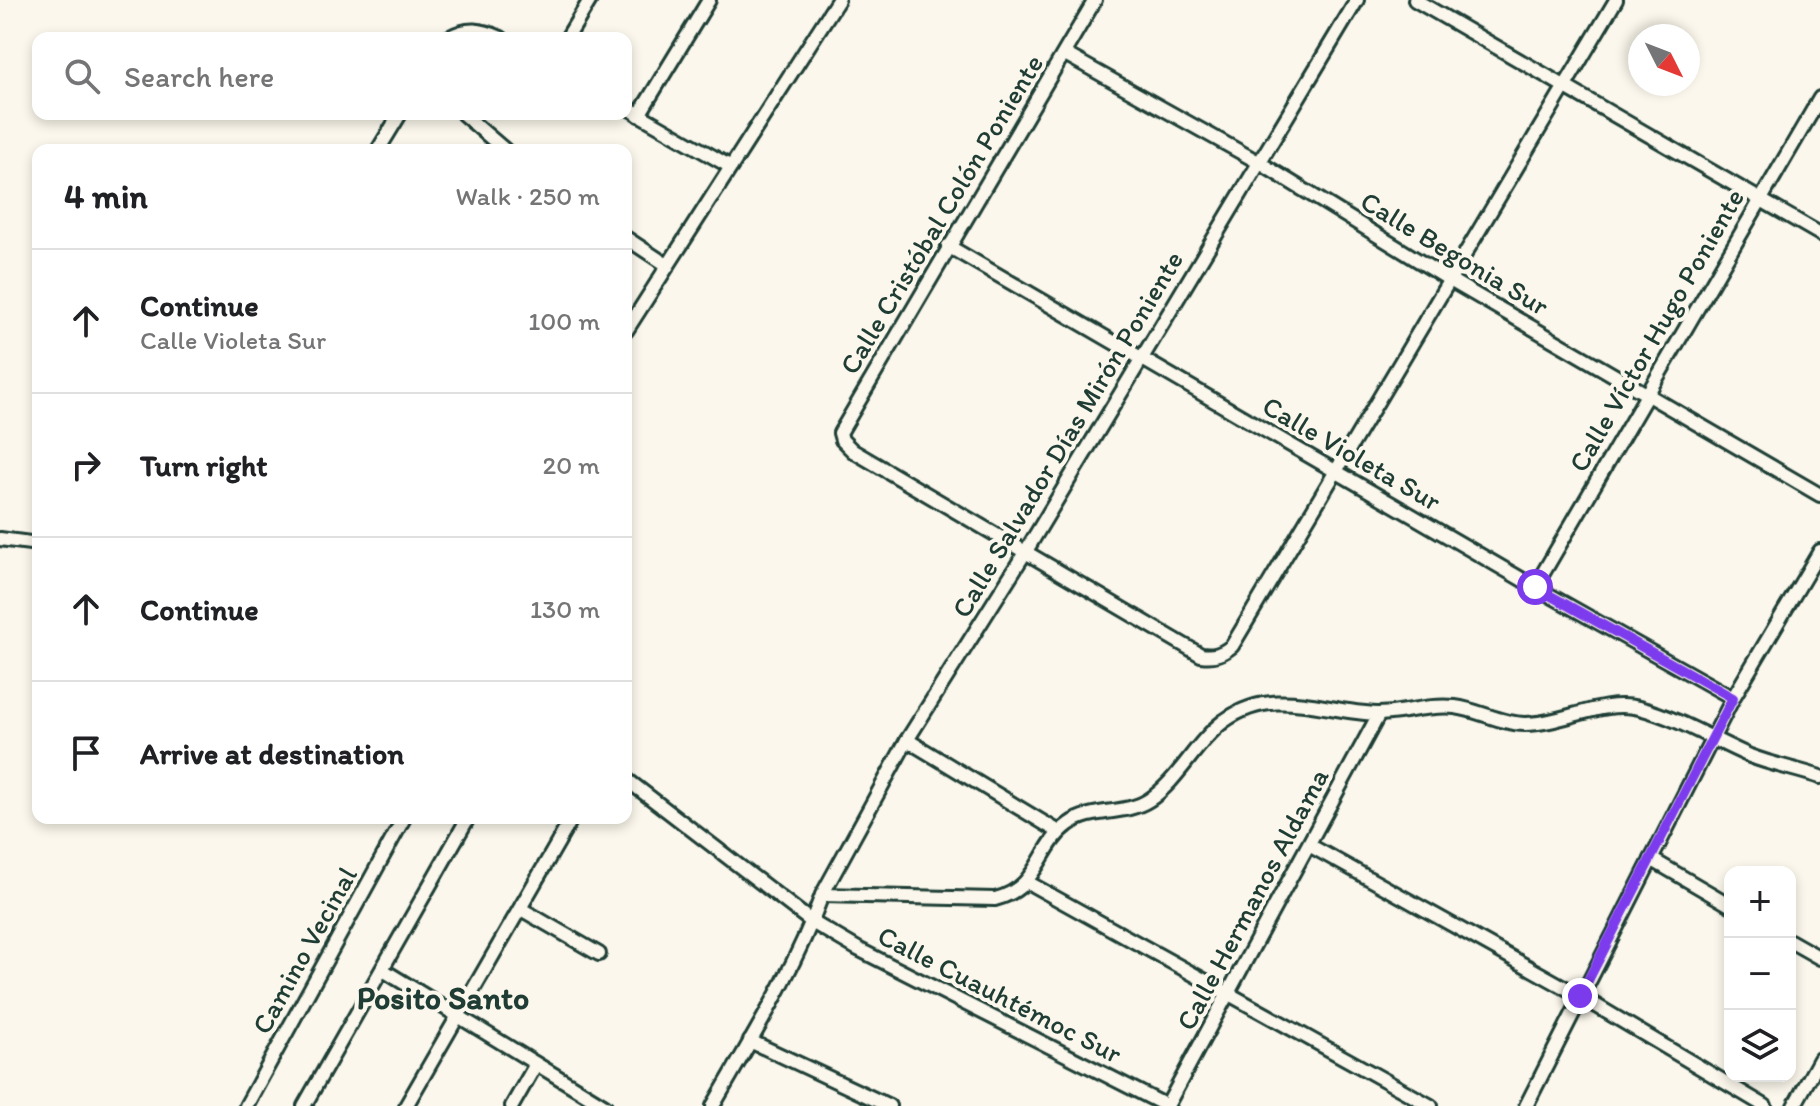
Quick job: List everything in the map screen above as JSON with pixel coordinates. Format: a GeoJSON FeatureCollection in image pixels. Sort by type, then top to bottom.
{"type":"FeatureCollection","features":[{"type":"Feature","properties":{"kind":"street"},"geometry":{"type":"LineString","coordinates":[[571,32],[590,0]]}},
{"type":"Feature","properties":{"kind":"street"},"geometry":{"type":"LineString","coordinates":[[639,115],[709,0]]}},
{"type":"Feature","properties":{"kind":"street"},"geometry":{"type":"LineString","coordinates":[[632,321],[838,0]]}},
{"type":"Feature","properties":{"kind":"street","name":"Calle Cristóbal Colón Poniente"},"geometry":{"type":"LineString","coordinates":[[1026,551],[853,451],[842,440],[843,427],[1095,0]]}},
{"type":"Feature","properties":{"kind":"street","name":"Calle Salvador Días Mirón Poniente"},"geometry":{"type":"LineString","coordinates":[[713,1106],[812,922],[822,895],[907,740],[1026,551],[1357,0]]}},
{"type":"Feature","properties":{"kind":"street"},"geometry":{"type":"LineString","coordinates":[[1415,0],[1820,234]]}},
{"type":"Feature","properties":{"kind":"street"},"geometry":{"type":"LineString","coordinates":[[1026,551],[1201,655],[1216,656],[1232,646],[1616,0]]}},
{"type":"Feature","properties":{"kind":"street"},"geometry":{"type":"LineString","coordinates":[[460,32],[473,29],[486,32]]}},
{"type":"Feature","properties":{"kind":"street","name":"Calle Begonia Sur"},"geometry":{"type":"LineString","coordinates":[[1065,54],[1260,163],[1450,280],[1820,495]]}},
{"type":"Feature","properties":{"kind":"street","name":"Calle Víctor Hugo Poniente"},"geometry":{"type":"LineString","coordinates":[[1535,587],[1820,98]]}},
{"type":"Feature","properties":{"kind":"street"},"geometry":{"type":"LineString","coordinates":[[632,111],[731,167]]}},
{"type":"Feature","properties":{"kind":"street"},"geometry":{"type":"LineString","coordinates":[[382,144],[396,120]]}},
{"type":"Feature","properties":{"kind":"street"},"geometry":{"type":"LineString","coordinates":[[470,120],[496,144]]}},
{"type":"Feature","properties":{"kind":"street"},"geometry":{"type":"LineString","coordinates":[[632,242],[667,265]]}},
{"type":"Feature","properties":{"kind":"street","name":"Calle Violeta Sur"},"geometry":{"type":"LineString","coordinates":[[948,246],[1335,472],[1733,698]]}},
{"type":"Feature","properties":{"kind":"street"},"geometry":{"type":"LineString","coordinates":[[0,539],[32,543]]}},
{"type":"Feature","properties":{"kind":"street"},"geometry":{"type":"LineString","coordinates":[[1526,1106],[1733,698],[1820,551]]}},
{"type":"Feature","properties":{"kind":"street"},"geometry":{"type":"LineString","coordinates":[[822,895],[995,899],[1009,896],[1027,882],[1059,832],[1082,817],[1134,809],[1151,799],[1208,735],[1226,720],[1269,701],[1379,714],[1419,707],[1453,707],[1523,724],[1609,708],[1635,707],[1665,716],[1751,756],[1820,777]]}},
{"type":"Feature","properties":{"kind":"street","name":"Calle Hermanos Aldama"},"geometry":{"type":"LineString","coordinates":[[1167,1106],[1379,714]]}},
{"type":"Feature","properties":{"kind":"street"},"geometry":{"type":"LineString","coordinates":[[907,740],[1059,832]]}},
{"type":"Feature","properties":{"kind":"street","name":"Calle Cuauhtémoc Sur"},"geometry":{"type":"LineString","coordinates":[[632,784],[812,922],[858,949],[1167,1106]]}},
{"type":"Feature","properties":{"kind":"street","name":"Camino Vecinal"},"geometry":{"type":"LineString","coordinates":[[246,1106],[401,824]]}},
{"type":"Feature","properties":{"kind":"street"},"geometry":{"type":"LineString","coordinates":[[304,1106],[465,824]]}},
{"type":"Feature","properties":{"kind":"street"},"geometry":{"type":"LineString","coordinates":[[406,1106],[569,824]]}},
{"type":"Feature","properties":{"kind":"street"},"geometry":{"type":"LineString","coordinates":[[1309,845],[1580,996],[1765,1106]]}},
{"type":"Feature","properties":{"kind":"street"},"geometry":{"type":"LineString","coordinates":[[1651,859],[1724,902]]}},
{"type":"Feature","properties":{"kind":"street"},"geometry":{"type":"LineString","coordinates":[[1027,882],[1431,1106]]}},
{"type":"Feature","properties":{"kind":"street"},"geometry":{"type":"LineString","coordinates":[[521,909],[599,954]]}},
{"type":"Feature","properties":{"kind":"street"},"geometry":{"type":"LineString","coordinates":[[1796,944],[1820,958]]}},
{"type":"Feature","properties":{"kind":"street"},"geometry":{"type":"LineString","coordinates":[[383,970],[605,1106]]}},
{"type":"Feature","properties":{"kind":"street"},"geometry":{"type":"LineString","coordinates":[[750,1041],[889,1106]]}},
{"type":"Feature","properties":{"kind":"street"},"geometry":{"type":"LineString","coordinates":[[1794,1106],[1820,1059]]}},
{"type":"Feature","properties":{"kind":"street"},"geometry":{"type":"LineString","coordinates":[[512,1106],[536,1064]]}},
{"type":"Feature","properties":{"kind":"district","name":"Posito Santo"},"geometry":{"type":"Point","coordinates":[443,998]}},
{"type":"Feature","properties":{"kind":"route"},"geometry":{"type":"LineString","coordinates":[[1535,587],[1733,698],[1580,996]]}}]}
